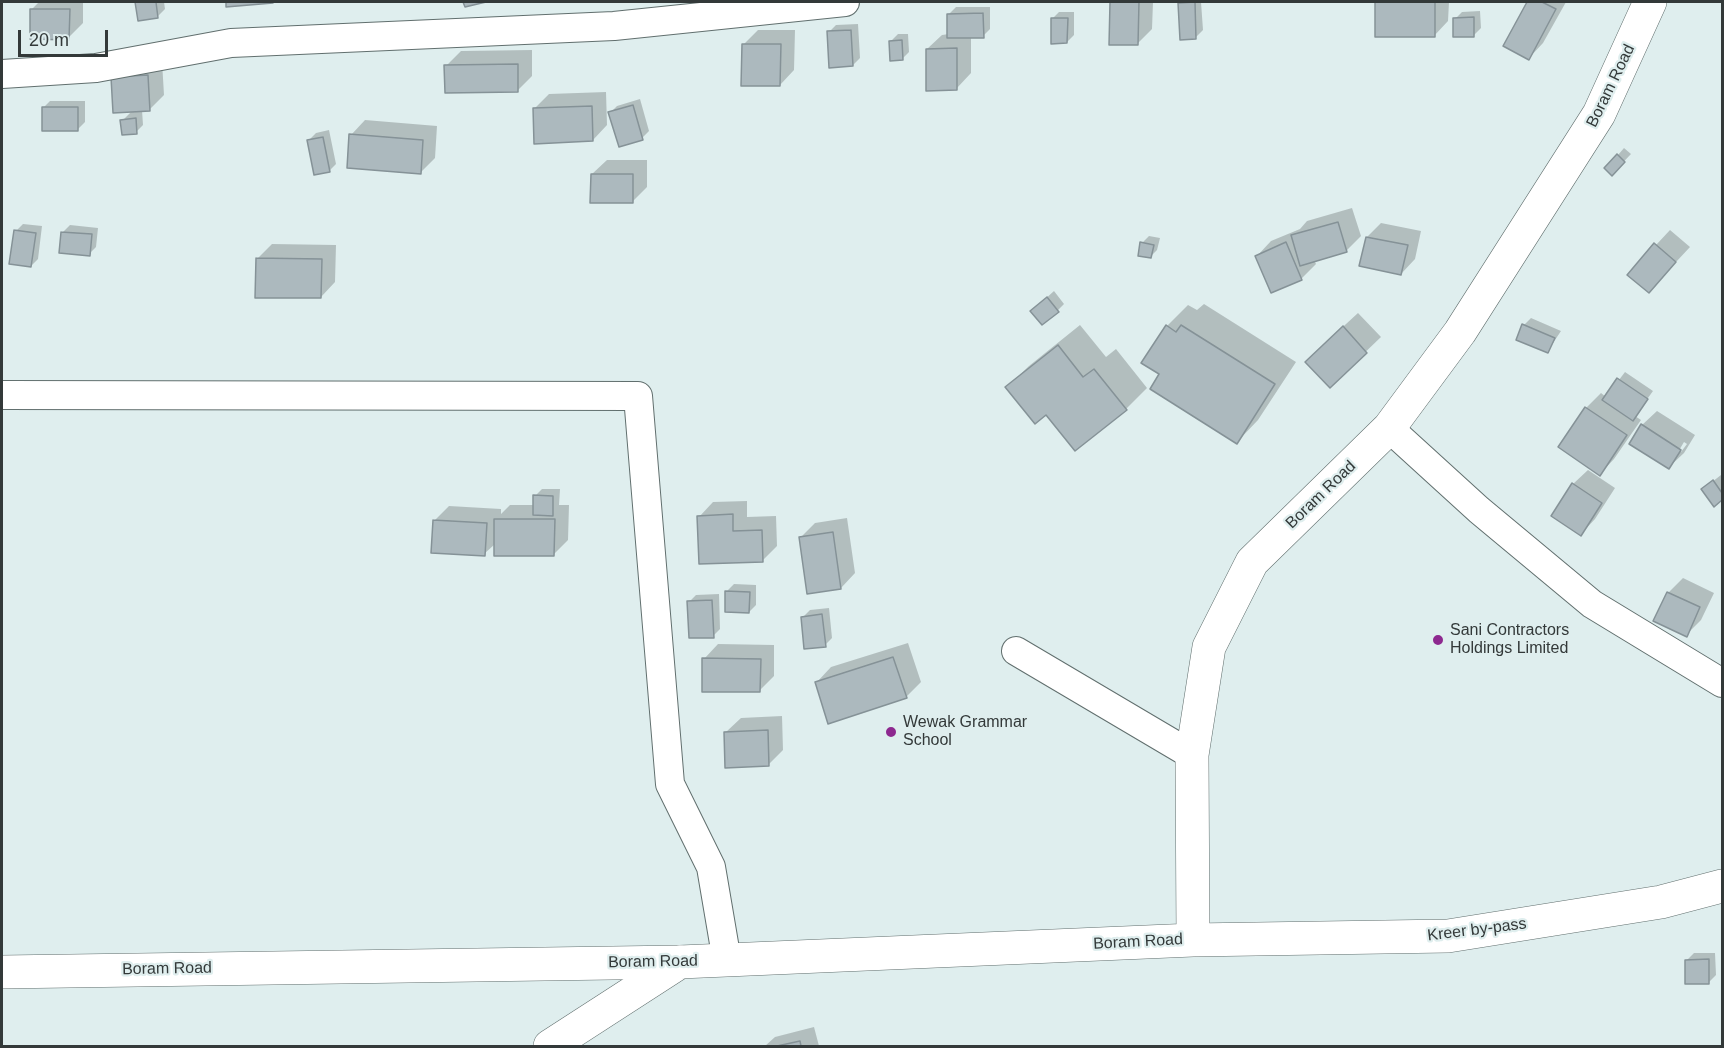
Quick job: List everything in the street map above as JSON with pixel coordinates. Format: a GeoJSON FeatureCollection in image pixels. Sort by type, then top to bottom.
{"type":"FeatureCollection","features":[{"type":"Feature","properties":{"kind":"main road","name":"Boram Road"},"geometry":{"type":"LineString","coordinates":[[2,972],[727,961],[1193,940],[1192,755],[1209,647],[1252,562],[1389,428],[1460,333],[1599,114],[1650,2]]}},
{"type":"Feature","properties":{"kind":"main road","name":"Kreer by-pass"},"geometry":{"type":"LineString","coordinates":[[1193,940],[1448,936],[1661,902],[1722,886]]}},
{"type":"Feature","properties":{"kind":"main road"},"geometry":{"type":"LineString","coordinates":[[550,1047],[680,962]]}},
{"type":"Feature","properties":{"kind":"street"},"geometry":{"type":"LineString","coordinates":[[2,74],[96,68],[231,43],[614,26],[845,2]]}},
{"type":"Feature","properties":{"kind":"street"},"geometry":{"type":"LineString","coordinates":[[2,395],[638,396],[670,784],[711,867],[727,961]]}},
{"type":"Feature","properties":{"kind":"street"},"geometry":{"type":"LineString","coordinates":[[1389,428],[1479,510],[1592,604],[1722,683]]}},
{"type":"Feature","properties":{"kind":"street"},"geometry":{"type":"LineString","coordinates":[[1016,651],[1192,755]]}},
{"type":"Feature","properties":{"kind":"building"},"geometry":{"type":"Polygon","coordinates":[[[135,2],[156,2],[158,18],[138,21],[135,2]]]}},
{"type":"Feature","properties":{"kind":"building"},"geometry":{"type":"Polygon","coordinates":[[[226,2],[273,2],[273,3],[226,7],[226,2]]]}},
{"type":"Feature","properties":{"kind":"building"},"geometry":{"type":"Polygon","coordinates":[[[463,2],[486,2],[465,7],[463,2]]]}},
{"type":"Feature","properties":{"kind":"building"},"geometry":{"type":"Polygon","coordinates":[[[1110,2],[1139,2],[1138,45],[1109,45],[1110,2]]]}},
{"type":"Feature","properties":{"kind":"building"},"geometry":{"type":"Polygon","coordinates":[[[1195,2],[1196,39],[1180,40],[1178,3],[1195,2]]]}},
{"type":"Feature","properties":{"kind":"building"},"geometry":{"type":"Polygon","coordinates":[[[1375,2],[1435,2],[1435,37],[1375,37],[1375,2]]]}},
{"type":"Feature","properties":{"kind":"building"},"geometry":{"type":"Polygon","coordinates":[[[1527,2],[1542,2],[1556,9],[1529,60],[1503,46],[1527,2]]]}},
{"type":"Feature","properties":{"kind":"building"},"geometry":{"type":"Polygon","coordinates":[[[30,9],[70,9],[69,40],[30,39],[30,9]]]}},
{"type":"Feature","properties":{"kind":"building"},"geometry":{"type":"Polygon","coordinates":[[[983,13],[984,38],[947,38],[947,14],[983,13]]]}},
{"type":"Feature","properties":{"kind":"building"},"geometry":{"type":"Polygon","coordinates":[[[1474,17],[1474,37],[1453,37],[1453,18],[1474,17]]]}},
{"type":"Feature","properties":{"kind":"building"},"geometry":{"type":"Polygon","coordinates":[[[1051,18],[1068,18],[1067,43],[1051,44],[1051,18]]]}},
{"type":"Feature","properties":{"kind":"building"},"geometry":{"type":"Polygon","coordinates":[[[851,30],[853,66],[829,68],[827,31],[851,30]]]}},
{"type":"Feature","properties":{"kind":"building"},"geometry":{"type":"Polygon","coordinates":[[[902,40],[903,60],[890,61],[889,41],[902,40]]]}},
{"type":"Feature","properties":{"kind":"building"},"geometry":{"type":"Polygon","coordinates":[[[742,44],[781,44],[780,86],[741,86],[742,44]]]}},
{"type":"Feature","properties":{"kind":"building"},"geometry":{"type":"Polygon","coordinates":[[[957,48],[957,90],[926,91],[926,49],[957,48]]]}},
{"type":"Feature","properties":{"kind":"building"},"geometry":{"type":"Polygon","coordinates":[[[518,64],[518,92],[445,93],[444,65],[518,64]]]}},
{"type":"Feature","properties":{"kind":"building"},"geometry":{"type":"Polygon","coordinates":[[[148,75],[150,111],[113,113],[111,77],[148,75]]]}},
{"type":"Feature","properties":{"kind":"building"},"geometry":{"type":"Polygon","coordinates":[[[633,105],[643,140],[619,147],[608,112],[633,105]]]}},
{"type":"Feature","properties":{"kind":"building"},"geometry":{"type":"Polygon","coordinates":[[[592,106],[593,141],[534,144],[533,108],[592,106]]]}},
{"type":"Feature","properties":{"kind":"building"},"geometry":{"type":"Polygon","coordinates":[[[42,107],[78,107],[78,131],[42,131],[42,107]]]}},
{"type":"Feature","properties":{"kind":"building"},"geometry":{"type":"Polygon","coordinates":[[[136,118],[137,134],[122,135],[120,120],[136,118]]]}},
{"type":"Feature","properties":{"kind":"building"},"geometry":{"type":"Polygon","coordinates":[[[349,134],[423,140],[421,174],[347,168],[349,134]]]}},
{"type":"Feature","properties":{"kind":"building"},"geometry":{"type":"Polygon","coordinates":[[[323,137],[330,172],[314,175],[307,140],[323,137]]]}},
{"type":"Feature","properties":{"kind":"building"},"geometry":{"type":"Polygon","coordinates":[[[1617,154],[1625,162],[1612,176],[1604,168],[1617,154]]]}},
{"type":"Feature","properties":{"kind":"building"},"geometry":{"type":"Polygon","coordinates":[[[591,174],[633,174],[633,203],[590,203],[591,174]]]}},
{"type":"Feature","properties":{"kind":"building"},"geometry":{"type":"Polygon","coordinates":[[[1338,222],[1347,252],[1300,266],[1291,235],[1338,222]]]}},
{"type":"Feature","properties":{"kind":"building"},"geometry":{"type":"Polygon","coordinates":[[[14,230],[36,233],[31,267],[9,264],[14,230]]]}},
{"type":"Feature","properties":{"kind":"building"},"geometry":{"type":"Polygon","coordinates":[[[61,232],[92,234],[90,256],[59,253],[61,232]]]}},
{"type":"Feature","properties":{"kind":"building"},"geometry":{"type":"Polygon","coordinates":[[[1366,237],[1408,245],[1401,275],[1359,266],[1366,237]]]}},
{"type":"Feature","properties":{"kind":"building"},"geometry":{"type":"Polygon","coordinates":[[[1140,242],[1154,245],[1151,258],[1138,256],[1140,242]]]}},
{"type":"Feature","properties":{"kind":"building"},"geometry":{"type":"Polygon","coordinates":[[[1286,242],[1302,280],[1271,293],[1255,256],[1286,242]]]}},
{"type":"Feature","properties":{"kind":"building"},"geometry":{"type":"Polygon","coordinates":[[[1654,243],[1676,262],[1649,293],[1627,275],[1654,243]]]}},
{"type":"Feature","properties":{"kind":"building"},"geometry":{"type":"Polygon","coordinates":[[[256,258],[322,259],[321,298],[255,298],[256,258]]]}},
{"type":"Feature","properties":{"kind":"building"},"geometry":{"type":"Polygon","coordinates":[[[1047,297],[1059,312],[1042,325],[1030,311],[1047,297]]]}},
{"type":"Feature","properties":{"kind":"building"},"geometry":{"type":"Polygon","coordinates":[[[1522,324],[1555,338],[1548,353],[1516,340],[1522,324]]]}},
{"type":"Feature","properties":{"kind":"building"},"geometry":{"type":"Polygon","coordinates":[[[1166,325],[1176,332],[1181,325],[1275,384],[1237,444],[1150,389],[1159,374],[1141,363],[1166,325]]]}},
{"type":"Feature","properties":{"kind":"building"},"geometry":{"type":"Polygon","coordinates":[[[1343,326],[1367,353],[1330,388],[1305,362],[1343,326]]]}},
{"type":"Feature","properties":{"kind":"building"},"geometry":{"type":"Polygon","coordinates":[[[1058,345],[1083,377],[1094,369],[1127,410],[1075,451],[1046,415],[1035,424],[1005,387],[1058,345]]]}},
{"type":"Feature","properties":{"kind":"building"},"geometry":{"type":"Polygon","coordinates":[[[1617,378],[1648,399],[1633,421],[1602,400],[1617,378]]]}},
{"type":"Feature","properties":{"kind":"building"},"geometry":{"type":"Polygon","coordinates":[[[1585,407],[1627,435],[1600,476],[1558,447],[1585,407]]]}},
{"type":"Feature","properties":{"kind":"building"},"geometry":{"type":"Polygon","coordinates":[[[1641,424],[1681,450],[1669,469],[1629,444],[1641,424]]]}},
{"type":"Feature","properties":{"kind":"building"},"geometry":{"type":"Polygon","coordinates":[[[1713,480],[1722,493],[1722,500],[1714,507],[1701,489],[1713,480]]]}},
{"type":"Feature","properties":{"kind":"building"},"geometry":{"type":"Polygon","coordinates":[[[1572,483],[1602,503],[1581,536],[1551,516],[1572,483]]]}},
{"type":"Feature","properties":{"kind":"building"},"geometry":{"type":"Polygon","coordinates":[[[533,495],[553,496],[553,516],[533,515],[533,495]]]}},
{"type":"Feature","properties":{"kind":"building"},"geometry":{"type":"Polygon","coordinates":[[[733,514],[733,531],[762,530],[763,562],[699,564],[697,516],[733,514]]]}},
{"type":"Feature","properties":{"kind":"building"},"geometry":{"type":"Polygon","coordinates":[[[494,519],[555,519],[554,556],[494,556],[494,519]]]}},
{"type":"Feature","properties":{"kind":"building"},"geometry":{"type":"Polygon","coordinates":[[[433,520],[487,523],[485,556],[431,553],[433,520]]]}},
{"type":"Feature","properties":{"kind":"building"},"geometry":{"type":"Polygon","coordinates":[[[833,532],[841,589],[807,594],[799,537],[833,532]]]}},
{"type":"Feature","properties":{"kind":"building"},"geometry":{"type":"Polygon","coordinates":[[[725,591],[750,592],[749,613],[725,612],[725,591]]]}},
{"type":"Feature","properties":{"kind":"building"},"geometry":{"type":"Polygon","coordinates":[[[1667,592],[1700,607],[1687,637],[1653,621],[1667,592]]]}},
{"type":"Feature","properties":{"kind":"building"},"geometry":{"type":"Polygon","coordinates":[[[712,600],[714,638],[689,638],[687,601],[712,600]]]}},
{"type":"Feature","properties":{"kind":"building"},"geometry":{"type":"Polygon","coordinates":[[[822,614],[826,647],[804,649],[801,617],[822,614]]]}},
{"type":"Feature","properties":{"kind":"building"},"geometry":{"type":"Polygon","coordinates":[[[893,657],[907,698],[828,724],[815,682],[893,657]]]}},
{"type":"Feature","properties":{"kind":"building"},"geometry":{"type":"Polygon","coordinates":[[[702,658],[761,659],[760,692],[702,692],[702,658]]]}},
{"type":"Feature","properties":{"kind":"building"},"geometry":{"type":"Polygon","coordinates":[[[768,730],[769,766],[725,768],[724,732],[768,730]]]}},
{"type":"Feature","properties":{"kind":"building"},"geometry":{"type":"Polygon","coordinates":[[[1709,959],[1709,984],[1685,984],[1685,960],[1709,959]]]}},
{"type":"Feature","properties":{"kind":"building"},"geometry":{"type":"Polygon","coordinates":[[[800,1041],[801,1046],[777,1046],[800,1041]]]}},
{"type":"Feature","properties":{"kind":"place","name":"Sani Contractors Holdings Limited"},"geometry":{"type":"Point","coordinates":[1438,640]}},
{"type":"Feature","properties":{"kind":"place","name":"Wewak Grammar School"},"geometry":{"type":"Point","coordinates":[891,732]}}]}
